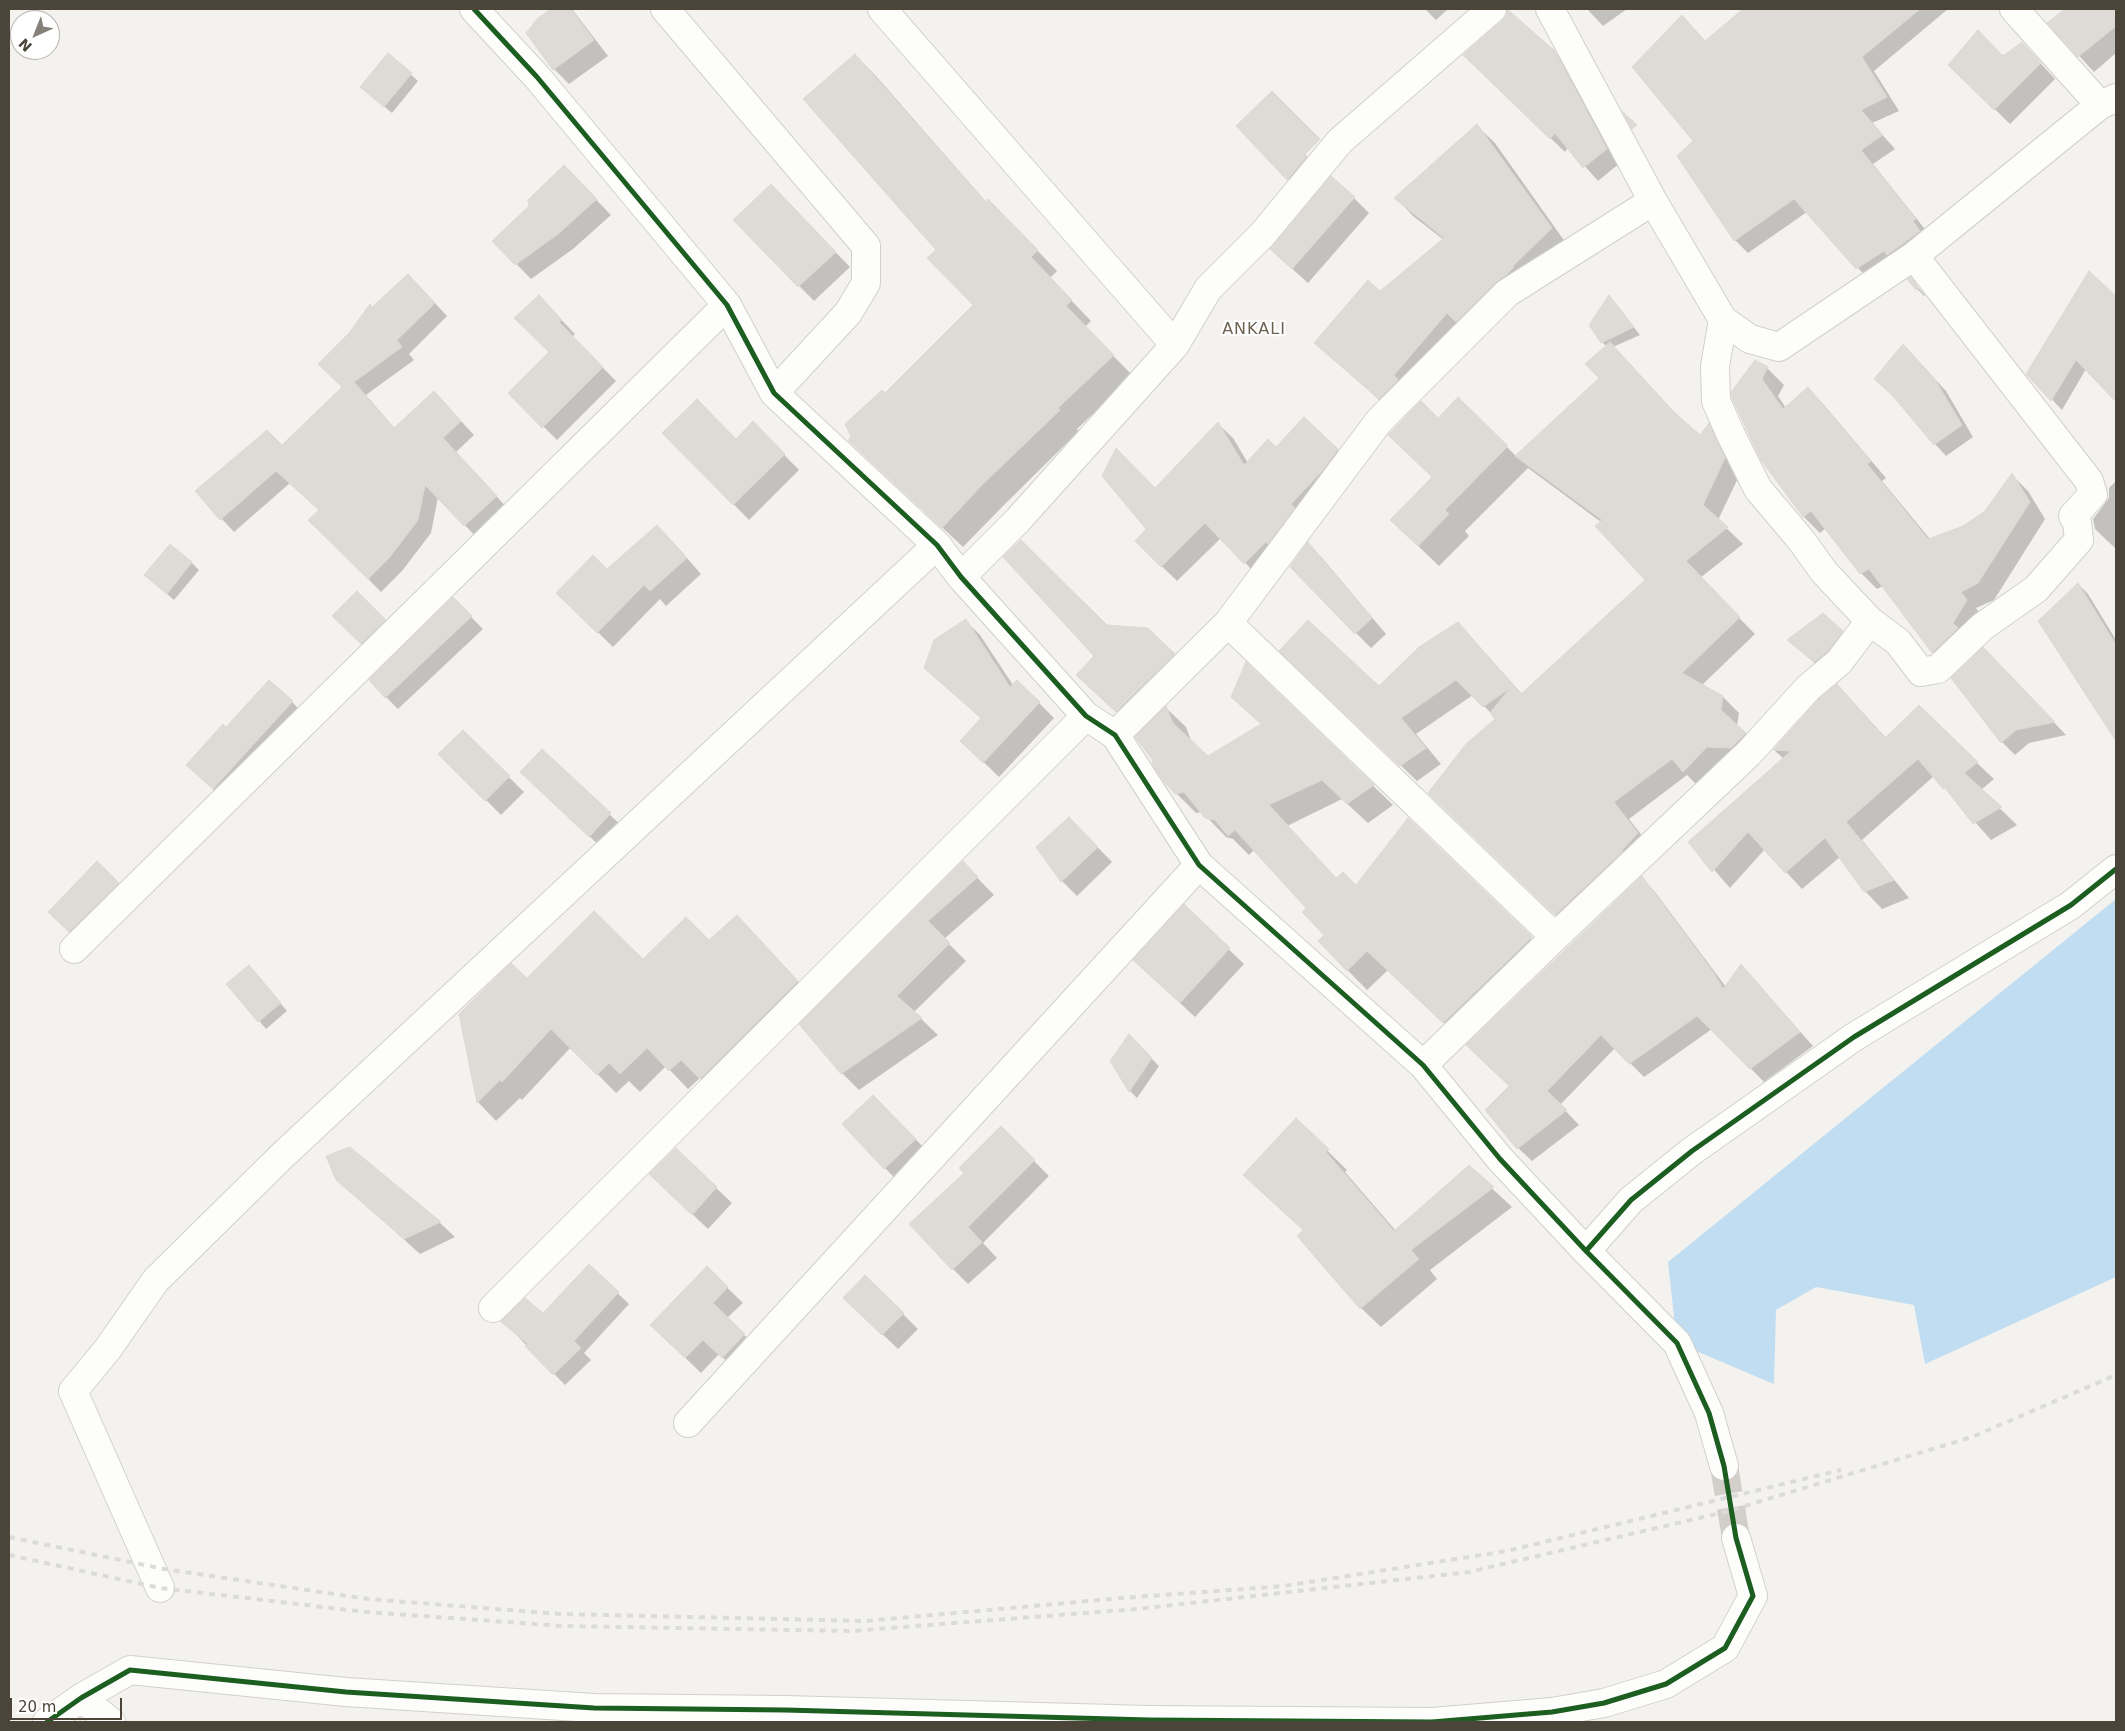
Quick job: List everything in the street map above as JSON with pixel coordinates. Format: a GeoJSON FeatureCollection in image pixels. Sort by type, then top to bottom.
{"type":"FeatureCollection","features":[{"type":"Feature","properties":{"kind":"street"},"geometry":{"type":"LineString","coordinates":[[474,9],[537,77],[727,304],[774,393],[937,545],[961,577],[1086,716],[1115,734],[1200,865],[1424,1065],[1500,1159],[1586,1251],[1677,1343],[1709,1413],[1724,1466]]}},
{"type":"Feature","properties":{"kind":"street"},"geometry":{"type":"LineString","coordinates":[[665,9],[866,246],[866,283],[848,313],[774,393]]}},
{"type":"Feature","properties":{"kind":"street"},"geometry":{"type":"LineString","coordinates":[[882,9],[1175,346]]}},
{"type":"Feature","properties":{"kind":"street"},"geometry":{"type":"LineString","coordinates":[[961,577],[1018,520],[1175,346],[1208,289],[1262,235],[1340,141],[1492,9]]}},
{"type":"Feature","properties":{"kind":"street"},"geometry":{"type":"LineString","coordinates":[[1550,9],[1653,201],[1724,320],[1750,339],[1779,347],[1914,256],[2108,101],[2014,9]]}},
{"type":"Feature","properties":{"kind":"street"},"geometry":{"type":"LineString","coordinates":[[1115,734],[1228,622],[1379,421],[1507,294],[1653,201]]}},
{"type":"Feature","properties":{"kind":"street"},"geometry":{"type":"LineString","coordinates":[[1724,320],[1715,366],[1716,401],[1758,489],[1824,572],[1870,621],[1898,642],[1921,672],[1938,669],[1982,628],[2036,588],[2049,575],[2079,540],[2077,522],[2073,516],[2093,494],[2089,481],[2017,391],[1914,256]]}},
{"type":"Feature","properties":{"kind":"street"},"geometry":{"type":"LineString","coordinates":[[74,949],[727,304]]}},
{"type":"Feature","properties":{"kind":"street"},"geometry":{"type":"LineString","coordinates":[[160,1588],[73,1391],[107,1350],[156,1280],[276,1162],[937,545]]}},
{"type":"Feature","properties":{"kind":"street"},"geometry":{"type":"LineString","coordinates":[[1424,1065],[1555,937],[1749,753],[1808,688],[1839,662],[1870,621]]}},
{"type":"Feature","properties":{"kind":"street"},"geometry":{"type":"LineString","coordinates":[[1228,622],[1555,937]]}},
{"type":"Feature","properties":{"kind":"street"},"geometry":{"type":"LineString","coordinates":[[493,1308],[1086,716]]}},
{"type":"Feature","properties":{"kind":"street"},"geometry":{"type":"LineString","coordinates":[[688,1423],[1200,865]]}},
{"type":"Feature","properties":{"kind":"street"},"geometry":{"type":"LineString","coordinates":[[1586,1251],[1631,1200],[1692,1151],[1854,1037],[2071,905],[2116,869]]}},
{"type":"Feature","properties":{"kind":"street"},"geometry":{"type":"LineString","coordinates":[[47,1722],[81,1698],[130,1670],[346,1692],[594,1708],[785,1710],[1139,1719],[1423,1722],[1552,1712],[1604,1703],[1666,1684],[1725,1648],[1753,1596],[1736,1538]]}},
{"type":"Feature","properties":{"kind":"street"},"geometry":{"type":"LineString","coordinates":[[81,1698],[111,1722]]}},
{"type":"Feature","properties":{"kind":"water"},"geometry":{"type":"Polygon","coordinates":[[[2116,899],[2116,1277],[1925,1364],[1914,1305],[1816,1287],[1776,1310],[1774,1384],[1677,1343],[1668,1262],[2116,899]]]}},
{"type":"Feature","properties":{"kind":"building"},"geometry":{"type":"Polygon","coordinates":[[[551,9],[571,9],[594,40],[553,70],[526,33],[538,18],[551,9]]]}},
{"type":"Feature","properties":{"kind":"building"},"geometry":{"type":"Polygon","coordinates":[[[1507,9],[1555,51],[1607,149],[1583,168],[1555,133],[1550,139],[1463,55],[1502,21],[1507,15],[1507,9]]]}},
{"type":"Feature","properties":{"kind":"building"},"geometry":{"type":"Polygon","coordinates":[[[1743,9],[1920,9],[1862,57],[1887,97],[1861,110],[1883,135],[1861,150],[1916,219],[1913,221],[1920,231],[1887,255],[1884,251],[1856,269],[1794,199],[1734,241],[1677,156],[1693,141],[1632,67],[1682,15],[1705,41],[1743,9]]]}},
{"type":"Feature","properties":{"kind":"building"},"geometry":{"type":"Polygon","coordinates":[[[2065,9],[2116,9],[2116,26],[2078,57],[2047,23],[2065,9]]]}},
{"type":"Feature","properties":{"kind":"building"},"geometry":{"type":"Polygon","coordinates":[[[1978,30],[2003,56],[2022,42],[2041,63],[1994,110],[1948,65],[1978,30]]]}},
{"type":"Feature","properties":{"kind":"building"},"geometry":{"type":"Polygon","coordinates":[[[388,53],[412,73],[384,107],[360,87],[388,53]]]}},
{"type":"Feature","properties":{"kind":"building"},"geometry":{"type":"Polygon","coordinates":[[[855,54],[986,202],[988,199],[1038,250],[1031,257],[1072,300],[1066,306],[1114,355],[1058,408],[1060,410],[982,485],[942,528],[848,440],[851,437],[845,424],[882,390],[885,393],[973,305],[927,258],[936,250],[803,99],[855,54]]]}},
{"type":"Feature","properties":{"kind":"building"},"geometry":{"type":"Polygon","coordinates":[[[1272,91],[1320,139],[1305,154],[1307,156],[1287,180],[1236,126],[1272,91]]]}},
{"type":"Feature","properties":{"kind":"building"},"geometry":{"type":"Polygon","coordinates":[[[1623,112],[1637,125],[1632,129],[1623,112]]]}},
{"type":"Feature","properties":{"kind":"building"},"geometry":{"type":"Polygon","coordinates":[[[1477,124],[1552,228],[1456,322],[1447,313],[1394,375],[1398,380],[1379,399],[1314,343],[1368,280],[1380,291],[1444,238],[1394,198],[1477,124]]]}},
{"type":"Feature","properties":{"kind":"building"},"geometry":{"type":"Polygon","coordinates":[[[564,165],[597,199],[558,234],[515,265],[492,241],[529,206],[528,200],[564,165]]]}},
{"type":"Feature","properties":{"kind":"building"},"geometry":{"type":"Polygon","coordinates":[[[1331,176],[1355,197],[1292,269],[1270,249],[1331,176]]]}},
{"type":"Feature","properties":{"kind":"building"},"geometry":{"type":"Polygon","coordinates":[[[771,184],[836,252],[798,287],[733,220],[771,184]]]}},
{"type":"Feature","properties":{"kind":"building"},"geometry":{"type":"Polygon","coordinates":[[[2089,271],[2116,296],[2116,402],[2076,360],[2051,401],[2026,374],[2089,271]]]}},
{"type":"Feature","properties":{"kind":"building"},"geometry":{"type":"Polygon","coordinates":[[[408,274],[435,303],[397,340],[402,347],[354,382],[394,428],[434,391],[461,421],[443,438],[497,496],[464,526],[425,485],[418,520],[389,558],[368,579],[308,520],[319,510],[276,471],[220,520],[195,491],[267,430],[282,445],[342,387],[318,364],[349,333],[370,304],[372,307],[408,274]]]}},
{"type":"Feature","properties":{"kind":"building"},"geometry":{"type":"Polygon","coordinates":[[[1911,277],[1918,287],[1916,290],[1907,279],[1911,277]]]}},
{"type":"Feature","properties":{"kind":"building"},"geometry":{"type":"Polygon","coordinates":[[[539,295],[562,320],[559,322],[603,367],[542,428],[508,393],[549,352],[514,318],[539,295]]]}},
{"type":"Feature","properties":{"kind":"building"},"geometry":{"type":"Polygon","coordinates":[[[1609,295],[1634,327],[1601,343],[1589,325],[1609,295]]]}},
{"type":"Feature","properties":{"kind":"building"},"geometry":{"type":"Polygon","coordinates":[[[1610,342],[1674,412],[1700,435],[1709,423],[1725,458],[1703,505],[1728,527],[1686,561],[1740,617],[1682,673],[1723,696],[1721,710],[1746,733],[1731,748],[1707,747],[1683,772],[1672,759],[1614,802],[1638,833],[1623,851],[1555,915],[1428,793],[1466,744],[1495,719],[1490,713],[1510,688],[1483,707],[1456,680],[1401,718],[1426,748],[1400,766],[1279,651],[1308,620],[1379,686],[1419,647],[1458,622],[1521,694],[1645,580],[1595,526],[1602,520],[1515,456],[1599,378],[1585,364],[1610,342]]]}},
{"type":"Feature","properties":{"kind":"building"},"geometry":{"type":"Polygon","coordinates":[[[1903,344],[1934,378],[1962,425],[1934,445],[1892,395],[1874,379],[1903,344]]]}},
{"type":"Feature","properties":{"kind":"building"},"geometry":{"type":"Polygon","coordinates":[[[1755,360],[1768,367],[1762,379],[1783,409],[1808,387],[1871,461],[1867,464],[1928,539],[1963,526],[1985,511],[2012,473],[2030,502],[1978,583],[1961,592],[1967,600],[1953,623],[1958,628],[1932,653],[1869,569],[1860,574],[1811,511],[1803,517],[1761,460],[1732,398],[1731,392],[1755,360]]]}},
{"type":"Feature","properties":{"kind":"building"},"geometry":{"type":"Polygon","coordinates":[[[1458,397],[1508,446],[1445,510],[1449,514],[1418,546],[1390,520],[1432,477],[1388,435],[1421,401],[1438,418],[1458,397]]]}},
{"type":"Feature","properties":{"kind":"building"},"geometry":{"type":"Polygon","coordinates":[[[697,399],[736,439],[753,421],[785,454],[733,505],[662,433],[697,399]]]}},
{"type":"Feature","properties":{"kind":"building"},"geometry":{"type":"Polygon","coordinates":[[[1304,417],[1338,449],[1323,470],[1291,504],[1295,508],[1268,544],[1266,542],[1244,564],[1205,523],[1161,567],[1135,541],[1146,529],[1102,476],[1116,448],[1155,488],[1218,422],[1244,465],[1268,439],[1276,447],[1304,417]]]}},
{"type":"Feature","properties":{"kind":"building"},"geometry":{"type":"Polygon","coordinates":[[[657,525],[687,558],[650,591],[644,585],[597,633],[556,593],[593,555],[607,569],[657,525]]]}},
{"type":"Feature","properties":{"kind":"building"},"geometry":{"type":"Polygon","coordinates":[[[1021,540],[1107,625],[1148,628],[1175,654],[1116,712],[1076,675],[1094,656],[1003,557],[1021,540]]]}},
{"type":"Feature","properties":{"kind":"building"},"geometry":{"type":"Polygon","coordinates":[[[1308,542],[1372,618],[1355,634],[1290,567],[1308,542]]]}},
{"type":"Feature","properties":{"kind":"building"},"geometry":{"type":"Polygon","coordinates":[[[170,544],[192,562],[167,594],[144,575],[170,544]]]}},
{"type":"Feature","properties":{"kind":"building"},"geometry":{"type":"Polygon","coordinates":[[[2078,583],[2116,645],[2116,741],[2038,621],[2078,583]]]}},
{"type":"Feature","properties":{"kind":"building"},"geometry":{"type":"Polygon","coordinates":[[[357,591],[386,620],[361,644],[332,616],[357,591]]]}},
{"type":"Feature","properties":{"kind":"building"},"geometry":{"type":"Polygon","coordinates":[[[453,597],[472,616],[385,698],[369,680],[453,597]]]}},
{"type":"Feature","properties":{"kind":"building"},"geometry":{"type":"Polygon","coordinates":[[[1823,613],[1843,631],[1828,651],[1814,662],[1787,640],[1823,613]]]}},
{"type":"Feature","properties":{"kind":"building"},"geometry":{"type":"Polygon","coordinates":[[[966,619],[1010,687],[1017,680],[1040,702],[983,763],[960,741],[981,718],[924,668],[934,640],[966,619]]]}},
{"type":"Feature","properties":{"kind":"building"},"geometry":{"type":"Polygon","coordinates":[[[1983,647],[2055,722],[2016,730],[2001,743],[1951,678],[1983,647]]]}},
{"type":"Feature","properties":{"kind":"building"},"geometry":{"type":"Polygon","coordinates":[[[1246,662],[1374,785],[1347,804],[1322,780],[1269,805],[1336,878],[1343,872],[1356,885],[1408,818],[1532,937],[1443,1023],[1367,951],[1347,971],[1318,941],[1324,935],[1302,912],[1306,908],[1235,830],[1228,836],[1215,820],[1205,818],[1184,792],[1175,794],[1163,781],[1153,766],[1152,759],[1135,737],[1166,706],[1173,723],[1208,756],[1261,724],[1231,697],[1246,662]]]}},
{"type":"Feature","properties":{"kind":"building"},"geometry":{"type":"Polygon","coordinates":[[[269,680],[293,701],[213,789],[186,765],[223,724],[226,727],[269,680]]]}},
{"type":"Feature","properties":{"kind":"building"},"geometry":{"type":"Polygon","coordinates":[[[1837,684],[1885,738],[1919,705],[1978,762],[1964,773],[2002,807],[1973,824],[1945,788],[1943,789],[1918,759],[1846,822],[1894,880],[1864,892],[1825,838],[1785,873],[1748,832],[1712,872],[1688,842],[1791,751],[1773,750],[1819,699],[1837,684]]]}},
{"type":"Feature","properties":{"kind":"building"},"geometry":{"type":"Polygon","coordinates":[[[463,730],[510,776],[485,801],[438,754],[463,730]]]}},
{"type":"Feature","properties":{"kind":"building"},"geometry":{"type":"Polygon","coordinates":[[[542,749],[611,813],[589,837],[520,772],[542,749]]]}},
{"type":"Feature","properties":{"kind":"building"},"geometry":{"type":"Polygon","coordinates":[[[1069,817],[1098,847],[1061,882],[1036,847],[1069,817]]]}},
{"type":"Feature","properties":{"kind":"building"},"geometry":{"type":"Polygon","coordinates":[[[97,861],[119,883],[69,932],[48,912],[97,861]]]}},
{"type":"Feature","properties":{"kind":"building"},"geometry":{"type":"Polygon","coordinates":[[[963,861],[978,877],[928,921],[950,943],[897,996],[922,1018],[841,1074],[799,1024],[963,861]]]}},
{"type":"Feature","properties":{"kind":"building"},"geometry":{"type":"Polygon","coordinates":[[[1642,876],[1714,973],[1723,989],[1741,964],[1800,1032],[1750,1069],[1697,1016],[1629,1064],[1601,1035],[1547,1091],[1567,1110],[1517,1149],[1485,1110],[1509,1086],[1466,1045],[1642,876]]]}},
{"type":"Feature","properties":{"kind":"building"},"geometry":{"type":"Polygon","coordinates":[[[1184,904],[1230,948],[1180,1003],[1133,960],[1184,904]]]}},
{"type":"Feature","properties":{"kind":"building"},"geometry":{"type":"Polygon","coordinates":[[[594,911],[643,959],[686,917],[709,940],[737,915],[798,981],[700,1079],[681,1060],[669,1071],[647,1048],[620,1074],[609,1063],[597,1075],[551,1029],[502,1082],[500,1080],[477,1103],[459,1014],[511,963],[527,978],[594,911]]]}},
{"type":"Feature","properties":{"kind":"building"},"geometry":{"type":"Polygon","coordinates":[[[249,965],[281,1003],[258,1022],[226,984],[249,965]]]}},
{"type":"Feature","properties":{"kind":"building"},"geometry":{"type":"Polygon","coordinates":[[[1129,1034],[1152,1058],[1129,1092],[1110,1061],[1129,1034]]]}},
{"type":"Feature","properties":{"kind":"building"},"geometry":{"type":"Polygon","coordinates":[[[873,1095],[916,1139],[884,1169],[842,1124],[873,1095]]]}},
{"type":"Feature","properties":{"kind":"building"},"geometry":{"type":"Polygon","coordinates":[[[1296,1118],[1329,1149],[1326,1152],[1394,1231],[1469,1165],[1494,1187],[1411,1250],[1419,1259],[1360,1309],[1297,1236],[1303,1230],[1243,1175],[1296,1118]]]}},
{"type":"Feature","properties":{"kind":"building"},"geometry":{"type":"Polygon","coordinates":[[[1001,1126],[1035,1160],[968,1227],[982,1242],[952,1270],[909,1224],[964,1173],[959,1168],[1001,1126]]]}},
{"type":"Feature","properties":{"kind":"building"},"geometry":{"type":"Polygon","coordinates":[[[350,1147],[441,1222],[404,1239],[336,1180],[326,1156],[350,1147]]]}},
{"type":"Feature","properties":{"kind":"building"},"geometry":{"type":"Polygon","coordinates":[[[676,1148],[717,1187],[692,1215],[649,1174],[676,1148]]]}},
{"type":"Feature","properties":{"kind":"building"},"geometry":{"type":"Polygon","coordinates":[[[589,1264],[619,1292],[574,1341],[581,1348],[553,1375],[525,1346],[528,1344],[500,1321],[525,1298],[543,1313],[589,1264]]]}},
{"type":"Feature","properties":{"kind":"building"},"geometry":{"type":"Polygon","coordinates":[[[707,1266],[728,1287],[713,1303],[745,1334],[722,1358],[703,1340],[685,1358],[650,1325],[707,1266]]]}},
{"type":"Feature","properties":{"kind":"building"},"geometry":{"type":"Polygon","coordinates":[[[865,1275],[904,1313],[882,1335],[843,1298],[865,1275]]]}},
{"type":"Feature","properties":{"kind":"tunnel"},"geometry":{"type":"LineString","coordinates":[[1724,1466],[1736,1538]]}},
{"type":"Feature","properties":{"kind":"railway"},"geometry":{"type":"LineString","coordinates":[[9,1555],[160,1588],[366,1612],[563,1626],[851,1631],[1137,1609],[1469,1572],[1725,1512],[1972,1437],[2116,1375]]}},
{"type":"Feature","properties":{"kind":"railway"},"geometry":{"type":"LineString","coordinates":[[9,1537],[164,1569],[368,1599],[560,1614],[866,1621],[1122,1598],[1284,1586],[1507,1551],[1841,1470]]}},
{"type":"Feature","properties":{"kind":"cycle path"},"geometry":{"type":"LineString","coordinates":[[474,9],[537,77],[727,305],[774,393],[937,545],[961,577],[1086,716],[1115,735],[1199,865],[1423,1065],[1500,1159],[1586,1251]]}},
{"type":"Feature","properties":{"kind":"cycle path"},"geometry":{"type":"LineString","coordinates":[[47,1722],[81,1698],[130,1670],[346,1692],[594,1708],[785,1710],[1149,1720],[1432,1722],[1552,1712],[1604,1703],[1666,1684],[1725,1648],[1753,1596],[1736,1538],[1724,1466],[1709,1413],[1677,1343],[1586,1251],[1631,1200],[1692,1151],[1854,1037],[2071,905],[2116,869]]}},
{"type":"Feature","properties":{"kind":"district","name":"ANKALI"},"geometry":{"type":"Point","coordinates":[1254,330]}}]}
